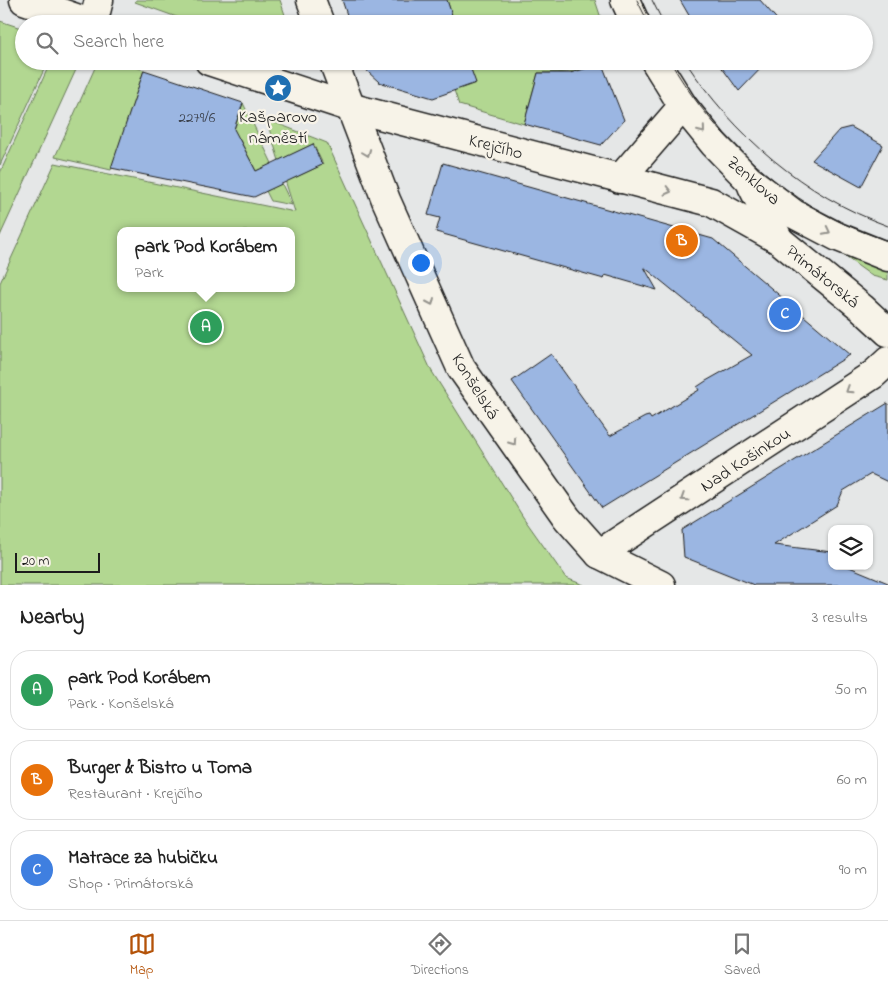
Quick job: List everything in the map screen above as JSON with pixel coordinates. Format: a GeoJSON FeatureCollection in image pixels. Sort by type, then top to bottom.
{"type":"FeatureCollection","features":[{"type":"Feature","properties":{"kind":"street"},"geometry":{"type":"LineString","coordinates":[[24,0],[67,15]]}},
{"type":"Feature","properties":{"kind":"street"},"geometry":{"type":"LineString","coordinates":[[95,15],[99,0]]}},
{"type":"Feature","properties":{"kind":"street"},"geometry":{"type":"LineString","coordinates":[[311,0],[317,15]]}},
{"type":"Feature","properties":{"kind":"street"},"geometry":{"type":"LineString","coordinates":[[625,0],[632,15]]}},
{"type":"Feature","properties":{"kind":"street","name":"Krejčího"},"geometry":{"type":"LineString","coordinates":[[236,70],[349,107],[711,202],[779,240]]}},
{"type":"Feature","properties":{"kind":"street"},"geometry":{"type":"LineString","coordinates":[[336,70],[349,107]]}},
{"type":"Feature","properties":{"kind":"street","name":"Zenklova"},"geometry":{"type":"LineString","coordinates":[[661,70],[683,106],[714,144],[749,180],[794,214],[838,237],[888,257]]}},
{"type":"Feature","properties":{"kind":"street"},"geometry":{"type":"LineString","coordinates":[[620,179],[683,106]]}},
{"type":"Feature","properties":{"kind":"street","name":"Konšelská"},"geometry":{"type":"LineString","coordinates":[[349,107],[386,200],[461,368],[567,518],[599,554],[661,585]]}},
{"type":"Feature","properties":{"kind":"street"},"geometry":{"type":"LineString","coordinates":[[749,180],[779,240]]}},
{"type":"Feature","properties":{"kind":"street","name":"Primátorská"},"geometry":{"type":"LineString","coordinates":[[779,240],[862,308],[888,332]]}},
{"type":"Feature","properties":{"kind":"street","name":"Nad Košinkou"},"geometry":{"type":"LineString","coordinates":[[599,554],[874,374],[888,361]]}},
{"type":"Feature","properties":{"kind":"green space"},"geometry":{"type":"Polygon","coordinates":[[[136,0],[280,0],[285,15],[171,15],[135,2],[136,0]]]}},
{"type":"Feature","properties":{"kind":"green space"},"geometry":{"type":"Polygon","coordinates":[[[447,0],[595,0],[600,15],[452,15],[447,0]]]}},
{"type":"Feature","properties":{"kind":"green space"},"geometry":{"type":"Polygon","coordinates":[[[0,21],[15,26],[15,70],[44,70],[0,165],[0,21]]]}},
{"type":"Feature","properties":{"kind":"green space"},"geometry":{"type":"Polygon","coordinates":[[[47,70],[76,70],[0,236],[0,173],[47,70]]]}},
{"type":"Feature","properties":{"kind":"green space"},"geometry":{"type":"Polygon","coordinates":[[[94,70],[144,70],[111,170],[55,157],[94,70]]]}},
{"type":"Feature","properties":{"kind":"green space"},"geometry":{"type":"Polygon","coordinates":[[[464,70],[583,70],[538,73],[524,124],[459,105],[454,90],[464,70]]]}},
{"type":"Feature","properties":{"kind":"green space"},"geometry":{"type":"Polygon","coordinates":[[[243,103],[292,205],[271,201],[266,191],[270,189],[260,169],[256,171],[239,138],[232,136],[243,103]]]}},
{"type":"Feature","properties":{"kind":"green space"},"geometry":{"type":"Polygon","coordinates":[[[266,119],[327,143],[431,370],[523,517],[566,578],[584,585],[0,585],[0,283],[55,163],[295,212],[266,119]],[[313,144],[285,158],[294,178],[323,164],[313,144]]]}},
{"type":"Feature","properties":{"kind":"green space"},"geometry":{"type":"Polygon","coordinates":[[[829,245],[888,267],[888,280],[872,276],[829,245]]]}},
{"type":"Feature","properties":{"kind":"building"},"geometry":{"type":"Polygon","coordinates":[[[342,0],[447,0],[452,15],[347,15],[342,0]]]}},
{"type":"Feature","properties":{"kind":"building"},"geometry":{"type":"Polygon","coordinates":[[[680,0],[760,0],[773,15],[689,15],[680,0]]]}},
{"type":"Feature","properties":{"kind":"building"},"geometry":{"type":"Polygon","coordinates":[[[144,70],[243,103],[234,129],[256,171],[313,144],[322,165],[254,197],[111,168],[144,70]]]}},
{"type":"Feature","properties":{"kind":"building"},"geometry":{"type":"Polygon","coordinates":[[[367,70],[471,70],[476,83],[433,98],[379,82],[367,70]]]}},
{"type":"Feature","properties":{"kind":"building"},"geometry":{"type":"Polygon","coordinates":[[[581,70],[604,70],[624,120],[601,145],[524,124],[538,73],[570,73],[581,70]]]}},
{"type":"Feature","properties":{"kind":"building"},"geometry":{"type":"Polygon","coordinates":[[[724,70],[759,70],[739,91],[724,70]]]}},
{"type":"Feature","properties":{"kind":"building"},"geometry":{"type":"Polygon","coordinates":[[[851,127],[883,145],[861,187],[812,160],[839,130],[851,127]]]}},
{"type":"Feature","properties":{"kind":"building"},"geometry":{"type":"Polygon","coordinates":[[[443,163],[713,239],[850,355],[602,508],[512,381],[551,354],[610,436],[645,417],[649,416],[651,419],[699,390],[697,387],[706,381],[752,355],[644,267],[657,290],[605,275],[604,279],[436,232],[440,218],[428,215],[443,163]]]}},
{"type":"Feature","properties":{"kind":"building"},"geometry":{"type":"Polygon","coordinates":[[[888,403],[888,482],[871,474],[843,491],[837,505],[774,545],[828,552],[828,570],[857,570],[888,583],[888,585],[754,585],[684,557],[682,530],[888,403]]]}},
{"type":"Feature","properties":{"kind":"tram line"},"geometry":{"type":"LineString","coordinates":[[637,0],[644,15]]}},
{"type":"Feature","properties":{"kind":"tram line"},"geometry":{"type":"LineString","coordinates":[[652,0],[660,15]]}},
{"type":"Feature","properties":{"kind":"tram line"},"geometry":{"type":"LineString","coordinates":[[675,70],[717,127],[756,165],[777,182],[821,212],[854,228],[888,241]]}},
{"type":"Feature","properties":{"kind":"tram line"},"geometry":{"type":"LineString","coordinates":[[691,70],[726,114],[773,160],[828,198],[888,226]]}},
{"type":"Feature","properties":{"kind":"place","name":"Kašparovo náměstí"},"geometry":{"type":"Point","coordinates":[278,88]}},
{"type":"Feature","properties":{"kind":"place","name":"Burger & Bistro u Toma"},"geometry":{"type":"Point","coordinates":[682,241]}},
{"type":"Feature","properties":{"kind":"place","name":"Matrace za hubičku"},"geometry":{"type":"Point","coordinates":[785,314]}},
{"type":"Feature","properties":{"kind":"place","name":"park Pod Korábem"},"geometry":{"type":"Point","coordinates":[206,327]}}]}
